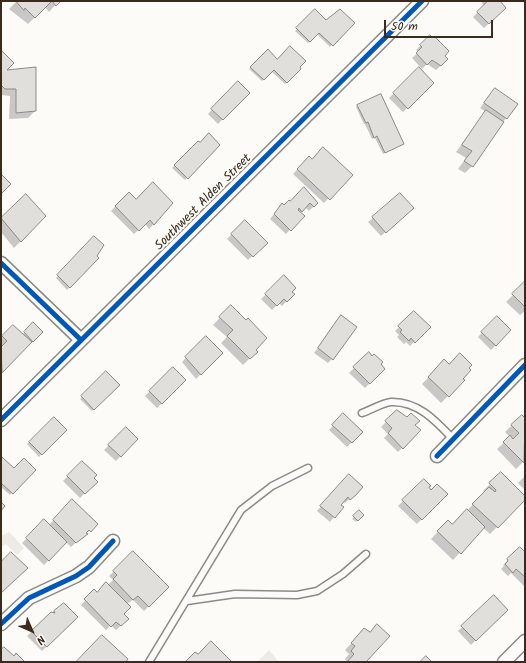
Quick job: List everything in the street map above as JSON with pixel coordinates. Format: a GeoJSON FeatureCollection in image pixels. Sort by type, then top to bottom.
{"type":"FeatureCollection","features":[{"type":"Feature","properties":{"kind":"street","name":"Southwest Alden Street"},"geometry":{"type":"LineString","coordinates":[[1,420],[422,1]]}},
{"type":"Feature","properties":{"kind":"street"},"geometry":{"type":"LineString","coordinates":[[1,263],[81,340]]}},
{"type":"Feature","properties":{"kind":"street"},"geometry":{"type":"LineString","coordinates":[[436,456],[525,366]]}},
{"type":"Feature","properties":{"kind":"street"},"geometry":{"type":"LineString","coordinates":[[1,624],[29,598],[76,576],[88,567],[114,541]]}},
{"type":"Feature","properties":{"kind":"street"},"geometry":{"type":"LineString","coordinates":[[504,662],[525,641]]}},
{"type":"Feature","properties":{"kind":"lane"},"geometry":{"type":"LineString","coordinates":[[362,413],[391,402],[416,407],[434,419],[453,439]]}},
{"type":"Feature","properties":{"kind":"lane"},"geometry":{"type":"LineString","coordinates":[[149,662],[241,510],[272,486],[308,468]]}},
{"type":"Feature","properties":{"kind":"lane"},"geometry":{"type":"LineString","coordinates":[[187,601],[235,594],[297,595],[317,591],[343,574],[366,554]]}},
{"type":"Feature","properties":{"kind":"shaded area"},"geometry":{"type":"Polygon","coordinates":[[[9,532],[24,548],[17,555],[6,544],[1,547],[1,536],[9,532]]]}},
{"type":"Feature","properties":{"kind":"shaded area"},"geometry":{"type":"Polygon","coordinates":[[[269,650],[279,662],[257,662],[269,650]]]}},
{"type":"Feature","properties":{"kind":"building"},"geometry":{"type":"Polygon","coordinates":[[[16,1],[52,1],[35,18],[25,8],[24,10],[16,1]]]}},
{"type":"Feature","properties":{"kind":"building"},"geometry":{"type":"Polygon","coordinates":[[[52,1],[61,1],[56,6],[52,1]]]}},
{"type":"Feature","properties":{"kind":"building"},"geometry":{"type":"Polygon","coordinates":[[[488,1],[500,1],[506,8],[489,24],[477,12],[488,1]]]}},
{"type":"Feature","properties":{"kind":"building"},"geometry":{"type":"Polygon","coordinates":[[[315,9],[326,20],[340,9],[355,23],[333,46],[319,33],[310,42],[296,28],[315,9]]]}},
{"type":"Feature","properties":{"kind":"building"},"geometry":{"type":"Polygon","coordinates":[[[430,35],[433,38],[434,36],[449,51],[445,56],[448,59],[441,66],[432,60],[427,65],[416,53],[422,47],[420,45],[430,35]]]}},
{"type":"Feature","properties":{"kind":"building"},"geometry":{"type":"Polygon","coordinates":[[[290,46],[306,61],[300,67],[301,69],[287,83],[274,70],[264,80],[250,67],[268,49],[277,59],[290,46]]]}},
{"type":"Feature","properties":{"kind":"building"},"geometry":{"type":"Polygon","coordinates":[[[1,50],[14,63],[7,70],[36,67],[36,111],[16,113],[16,89],[5,89],[1,85],[1,50]]]}},
{"type":"Feature","properties":{"kind":"building"},"geometry":{"type":"Polygon","coordinates":[[[419,67],[434,83],[408,109],[393,93],[419,67]]]}},
{"type":"Feature","properties":{"kind":"building"},"geometry":{"type":"Polygon","coordinates":[[[238,81],[250,93],[223,120],[211,109],[238,81]]]}},
{"type":"Feature","properties":{"kind":"building"},"geometry":{"type":"Polygon","coordinates":[[[495,88],[518,104],[507,119],[484,103],[495,88]]]}},
{"type":"Feature","properties":{"kind":"building"},"geometry":{"type":"Polygon","coordinates":[[[381,94],[404,144],[385,153],[377,136],[374,138],[368,122],[366,123],[357,105],[381,94]]]}},
{"type":"Feature","properties":{"kind":"building"},"geometry":{"type":"Polygon","coordinates":[[[486,110],[504,122],[473,167],[464,161],[472,151],[462,145],[486,110]]]}},
{"type":"Feature","properties":{"kind":"building"},"geometry":{"type":"Polygon","coordinates":[[[209,133],[220,145],[188,179],[174,165],[198,141],[200,142],[209,133]]]}},
{"type":"Feature","properties":{"kind":"building"},"geometry":{"type":"Polygon","coordinates":[[[323,147],[353,175],[330,200],[297,169],[309,156],[312,159],[323,147]]]}},
{"type":"Feature","properties":{"kind":"building"},"geometry":{"type":"Polygon","coordinates":[[[1,174],[11,184],[1,194],[1,174]]]}},
{"type":"Feature","properties":{"kind":"building"},"geometry":{"type":"Polygon","coordinates":[[[153,182],[173,203],[154,225],[150,220],[139,231],[115,206],[129,192],[136,199],[153,182]]]}},
{"type":"Feature","properties":{"kind":"building"},"geometry":{"type":"Polygon","coordinates":[[[304,187],[318,203],[314,207],[310,203],[302,212],[299,208],[298,210],[305,216],[291,231],[274,214],[282,203],[284,205],[289,200],[290,201],[304,187]]]}},
{"type":"Feature","properties":{"kind":"building"},"geometry":{"type":"Polygon","coordinates":[[[400,193],[414,208],[386,233],[372,217],[400,193]]]}},
{"type":"Feature","properties":{"kind":"building"},"geometry":{"type":"Polygon","coordinates":[[[26,194],[46,216],[21,242],[1,218],[26,194]]]}},
{"type":"Feature","properties":{"kind":"building"},"geometry":{"type":"Polygon","coordinates":[[[245,220],[268,243],[253,257],[231,234],[245,220]]]}},
{"type":"Feature","properties":{"kind":"building"},"geometry":{"type":"Polygon","coordinates":[[[94,236],[104,245],[97,256],[99,258],[70,288],[57,275],[94,236]]]}},
{"type":"Feature","properties":{"kind":"building"},"geometry":{"type":"Polygon","coordinates":[[[284,275],[296,288],[292,292],[295,294],[287,302],[284,299],[277,306],[265,294],[284,275]]]}},
{"type":"Feature","properties":{"kind":"building"},"geometry":{"type":"Polygon","coordinates":[[[525,281],[525,307],[512,294],[525,281]]]}},
{"type":"Feature","properties":{"kind":"building"},"geometry":{"type":"Polygon","coordinates":[[[231,305],[246,320],[248,318],[267,338],[256,350],[258,352],[250,359],[227,336],[233,330],[219,317],[231,305]]]}},
{"type":"Feature","properties":{"kind":"building"},"geometry":{"type":"Polygon","coordinates":[[[414,311],[431,327],[415,343],[411,338],[409,341],[400,332],[402,330],[398,326],[414,311]]]}},
{"type":"Feature","properties":{"kind":"building"},"geometry":{"type":"Polygon","coordinates":[[[341,315],[357,327],[333,360],[318,348],[341,315]]]}},
{"type":"Feature","properties":{"kind":"building"},"geometry":{"type":"Polygon","coordinates":[[[497,316],[511,330],[496,346],[481,332],[497,316]]]}},
{"type":"Feature","properties":{"kind":"building"},"geometry":{"type":"Polygon","coordinates":[[[33,322],[43,332],[33,342],[24,332],[33,322]]]}},
{"type":"Feature","properties":{"kind":"building"},"geometry":{"type":"Polygon","coordinates":[[[13,325],[32,342],[2,373],[1,347],[7,341],[2,336],[13,325]]]}},
{"type":"Feature","properties":{"kind":"building"},"geometry":{"type":"Polygon","coordinates":[[[206,336],[223,353],[201,375],[185,357],[206,336]]]}},
{"type":"Feature","properties":{"kind":"building"},"geometry":{"type":"Polygon","coordinates":[[[369,352],[372,356],[374,354],[383,362],[381,364],[385,369],[370,384],[353,367],[369,352]]]}},
{"type":"Feature","properties":{"kind":"building"},"geometry":{"type":"Polygon","coordinates":[[[460,353],[472,365],[469,368],[471,370],[463,379],[465,380],[449,397],[428,377],[444,359],[449,364],[460,353]]]}},
{"type":"Feature","properties":{"kind":"building"},"geometry":{"type":"Polygon","coordinates":[[[173,367],[186,380],[162,404],[149,391],[173,367]]]}},
{"type":"Feature","properties":{"kind":"building"},"geometry":{"type":"Polygon","coordinates":[[[106,371],[120,385],[94,410],[81,396],[106,371]]]}},
{"type":"Feature","properties":{"kind":"building"},"geometry":{"type":"Polygon","coordinates":[[[397,410],[407,417],[411,413],[420,421],[415,425],[421,430],[403,449],[388,433],[392,428],[385,421],[397,410]]]}},
{"type":"Feature","properties":{"kind":"building"},"geometry":{"type":"Polygon","coordinates":[[[343,413],[363,432],[352,443],[332,425],[343,413]]]}},
{"type":"Feature","properties":{"kind":"building"},"geometry":{"type":"Polygon","coordinates":[[[522,415],[525,418],[524,463],[503,442],[510,435],[513,439],[519,433],[511,425],[522,415]]]}},
{"type":"Feature","properties":{"kind":"building"},"geometry":{"type":"Polygon","coordinates":[[[54,417],[67,430],[42,455],[29,442],[54,417]]]}},
{"type":"Feature","properties":{"kind":"building"},"geometry":{"type":"Polygon","coordinates":[[[126,427],[138,439],[121,457],[108,445],[126,427]]]}},
{"type":"Feature","properties":{"kind":"building"},"geometry":{"type":"Polygon","coordinates":[[[2,457],[14,468],[24,458],[36,470],[13,494],[1,483],[2,457]]]}},
{"type":"Feature","properties":{"kind":"building"},"geometry":{"type":"Polygon","coordinates":[[[82,461],[97,475],[94,478],[98,482],[85,494],[67,476],[82,461]]]}},
{"type":"Feature","properties":{"kind":"building"},"geometry":{"type":"Polygon","coordinates":[[[501,472],[525,496],[525,500],[498,528],[472,504],[489,487],[495,492],[496,490],[489,483],[501,472]]]}},
{"type":"Feature","properties":{"kind":"building"},"geometry":{"type":"Polygon","coordinates":[[[349,474],[363,487],[350,500],[348,497],[341,505],[344,507],[335,518],[320,506],[349,474]]]}},
{"type":"Feature","properties":{"kind":"building"},"geometry":{"type":"Polygon","coordinates":[[[424,479],[431,486],[429,487],[431,490],[437,484],[448,494],[422,520],[402,500],[424,479]]]}},
{"type":"Feature","properties":{"kind":"building"},"geometry":{"type":"Polygon","coordinates":[[[72,499],[98,524],[91,532],[89,530],[86,533],[88,534],[76,543],[53,520],[72,499]]]}},
{"type":"Feature","properties":{"kind":"building"},"geometry":{"type":"Polygon","coordinates":[[[1,502],[5,506],[1,511],[1,502]]]}},
{"type":"Feature","properties":{"kind":"building"},"geometry":{"type":"Polygon","coordinates":[[[467,509],[485,527],[461,554],[437,531],[448,520],[452,524],[467,509]]]}},
{"type":"Feature","properties":{"kind":"building"},"geometry":{"type":"Polygon","coordinates":[[[359,510],[364,515],[358,521],[353,516],[359,510]]]}},
{"type":"Feature","properties":{"kind":"building"},"geometry":{"type":"Polygon","coordinates":[[[44,519],[67,542],[49,561],[26,538],[44,519]]]}},
{"type":"Feature","properties":{"kind":"building"},"geometry":{"type":"Polygon","coordinates":[[[520,547],[525,552],[525,577],[516,569],[513,573],[505,564],[508,561],[507,559],[520,547]]]}},
{"type":"Feature","properties":{"kind":"building"},"geometry":{"type":"Polygon","coordinates":[[[133,551],[169,587],[149,607],[138,596],[133,600],[113,579],[117,575],[113,571],[133,551]]]}},
{"type":"Feature","properties":{"kind":"building"},"geometry":{"type":"Polygon","coordinates":[[[11,552],[28,568],[1,593],[1,562],[11,552]]]}},
{"type":"Feature","properties":{"kind":"building"},"geometry":{"type":"Polygon","coordinates":[[[106,582],[131,607],[124,614],[129,619],[121,626],[116,622],[111,627],[84,599],[94,589],[97,592],[106,582]]]}},
{"type":"Feature","properties":{"kind":"building"},"geometry":{"type":"Polygon","coordinates":[[[494,595],[508,610],[476,641],[461,626],[494,595]]]}},
{"type":"Feature","properties":{"kind":"building"},"geometry":{"type":"Polygon","coordinates":[[[64,603],[78,617],[47,647],[31,631],[51,612],[55,613],[54,611],[64,603]]]}},
{"type":"Feature","properties":{"kind":"building"},"geometry":{"type":"Polygon","coordinates":[[[377,624],[390,636],[366,662],[347,662],[354,654],[351,651],[355,646],[351,643],[364,628],[370,632],[377,624]]]}},
{"type":"Feature","properties":{"kind":"building"},"geometry":{"type":"Polygon","coordinates":[[[102,635],[128,659],[126,662],[76,662],[102,635]]]}},
{"type":"Feature","properties":{"kind":"building"},"geometry":{"type":"Polygon","coordinates":[[[211,641],[232,662],[185,662],[195,652],[198,654],[211,641]]]}},
{"type":"Feature","properties":{"kind":"building"},"geometry":{"type":"Polygon","coordinates":[[[4,647],[14,656],[16,653],[25,662],[1,662],[1,650],[4,647]]]}},
{"type":"Feature","properties":{"kind":"building"},"geometry":{"type":"Polygon","coordinates":[[[426,656],[432,662],[420,662],[426,656]]]}},
{"type":"Feature","properties":{"kind":"cycle path"},"geometry":{"type":"LineString","coordinates":[[1,420],[422,1]]}},
{"type":"Feature","properties":{"kind":"cycle path"},"geometry":{"type":"LineString","coordinates":[[1,263],[81,340]]}},
{"type":"Feature","properties":{"kind":"cycle path"},"geometry":{"type":"LineString","coordinates":[[437,456],[525,365]]}},
{"type":"Feature","properties":{"kind":"cycle path"},"geometry":{"type":"LineString","coordinates":[[1,624],[29,598],[76,576],[89,567],[113,541]]}}]}
